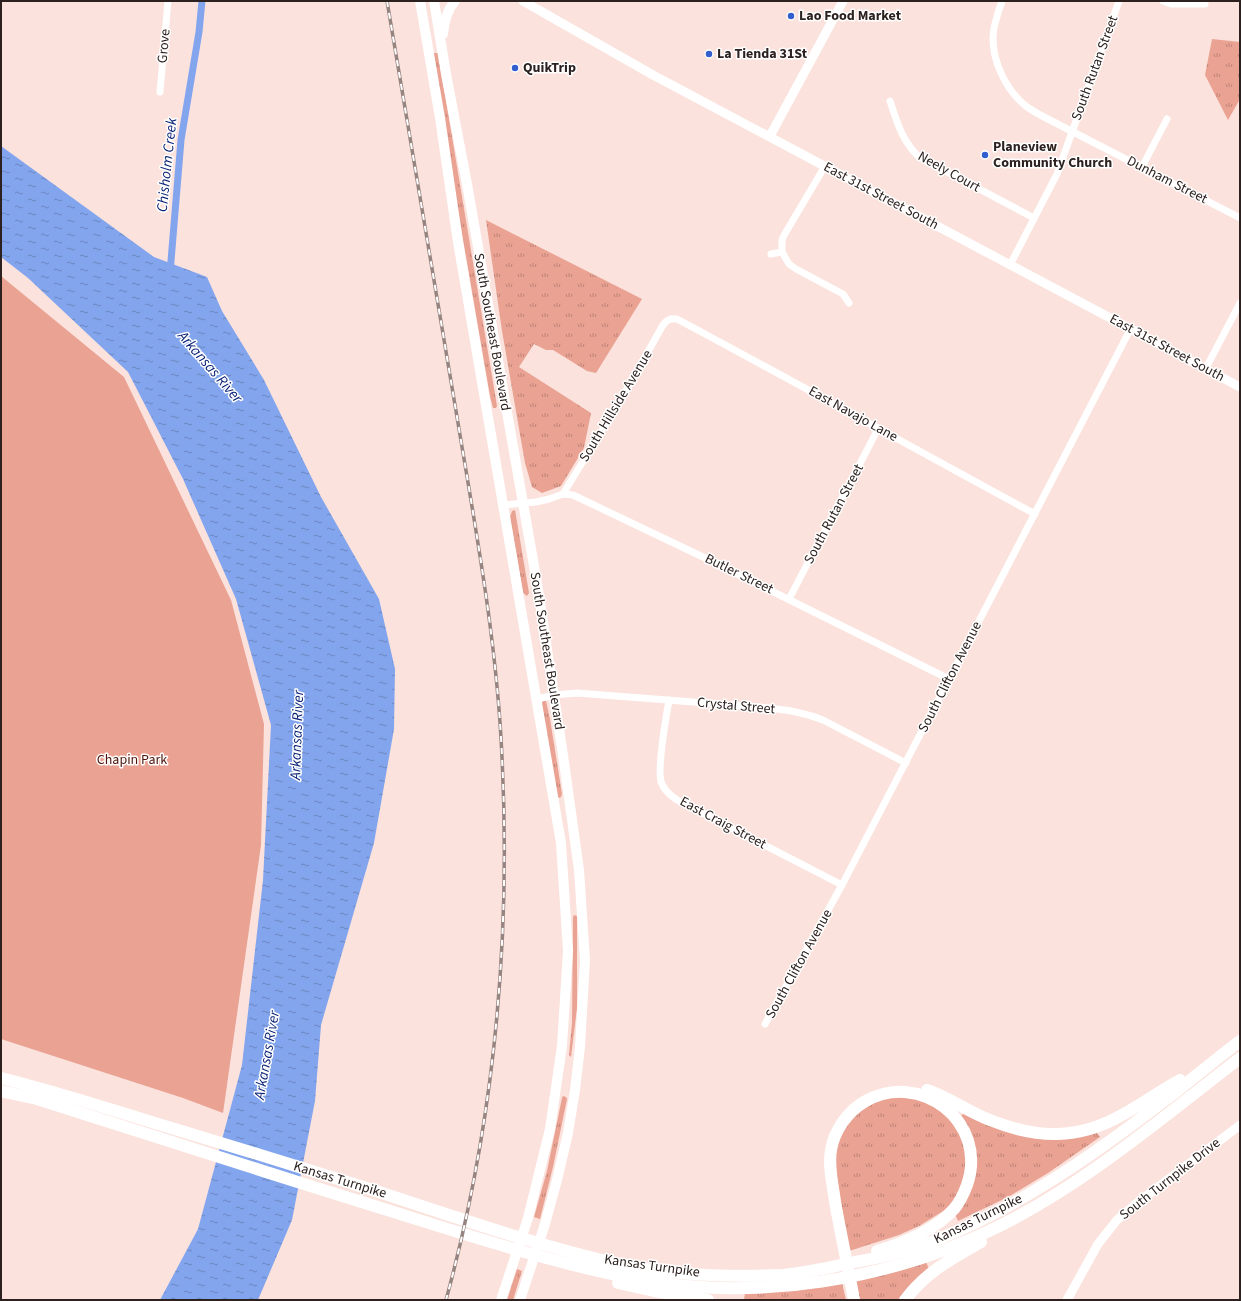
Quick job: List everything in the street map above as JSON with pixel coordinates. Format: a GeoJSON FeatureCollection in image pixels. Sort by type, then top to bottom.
{"type":"FeatureCollection","features":[{"type":"Feature","properties":{"kind":"highway","name":"Kansas Turnpike"},"geometry":{"type":"LineString","coordinates":[[1,1078],[30,1085],[563,1250],[625,1265],[671,1272],[738,1276],[787,1274],[833,1267],[886,1256],[936,1241],[974,1224],[1014,1203],[1068,1170],[1162,1103],[1240,1041]]}},
{"type":"Feature","properties":{"kind":"highway","name":"Kansas Turnpike"},"geometry":{"type":"LineString","coordinates":[[1,1091],[37,1099],[553,1261],[650,1281],[694,1286],[743,1288],[787,1286],[832,1280],[877,1271],[910,1262],[957,1245],[989,1231],[1023,1214],[1059,1192],[1114,1154],[1240,1058]]}},
{"type":"Feature","properties":{"kind":"highway"},"geometry":{"type":"LineString","coordinates":[[850,1297],[823,1174],[823,1156],[830,1129],[838,1116],[847,1106],[866,1094],[886,1087],[916,1087],[939,1094],[983,1117],[1006,1126],[1038,1134],[1074,1133],[1090,1129],[1121,1116],[1178,1081],[1206,1067]]}},
{"type":"Feature","properties":{"kind":"highway"},"geometry":{"type":"LineString","coordinates":[[671,1272],[803,1266],[879,1250],[906,1240],[928,1229],[943,1219],[955,1208],[964,1192],[969,1178],[971,1164],[970,1149],[962,1126],[954,1115],[942,1105],[929,1098],[914,1094],[900,1092],[886,1093],[872,1097],[860,1104],[841,1124],[834,1138],[830,1151],[830,1164],[839,1242]]}},
{"type":"Feature","properties":{"kind":"highway"},"geometry":{"type":"LineString","coordinates":[[905,1300],[915,1286],[928,1275],[949,1261],[1036,1211],[1059,1192]]}},
{"type":"Feature","properties":{"kind":"highway"},"geometry":{"type":"LineString","coordinates":[[553,1261],[615,1283],[708,1300]]}},
{"type":"Feature","properties":{"kind":"main road","name":"South Southeast Boulevard"},"geometry":{"type":"LineString","coordinates":[[420,1],[440,118],[458,242],[537,699],[560,843],[568,951],[562,1046],[550,1129],[528,1218],[501,1300]]}},
{"type":"Feature","properties":{"kind":"main road","name":"South Southeast Boulevard"},"geometry":{"type":"LineString","coordinates":[[434,1],[537,583],[579,870],[585,960],[580,1047],[575,1090],[558,1180],[520,1300]]}},
{"type":"Feature","properties":{"kind":"main road"},"geometry":{"type":"LineString","coordinates":[[442,48],[444,24],[452,4],[455,1]]}},
{"type":"Feature","properties":{"kind":"street","name":"Grove"},"geometry":{"type":"LineString","coordinates":[[160,92],[168,1]]}},
{"type":"Feature","properties":{"kind":"street","name":"East 31st Street South"},"geometry":{"type":"LineString","coordinates":[[523,1],[658,77],[1240,386]]}},
{"type":"Feature","properties":{"kind":"street"},"geometry":{"type":"LineString","coordinates":[[770,136],[844,1]]}},
{"type":"Feature","properties":{"kind":"street","name":"Dunham Street"},"geometry":{"type":"LineString","coordinates":[[1002,1],[994,28],[995,55],[1003,77],[1013,93],[1027,106],[1072,132],[1240,218]]}},
{"type":"Feature","properties":{"kind":"street","name":"South Rutan Street"},"geometry":{"type":"LineString","coordinates":[[1010,265],[1057,174],[1119,1]]}},
{"type":"Feature","properties":{"kind":"street"},"geometry":{"type":"LineString","coordinates":[[1163,1],[1171,4],[1205,4]]}},
{"type":"Feature","properties":{"kind":"street","name":"Neely Court"},"geometry":{"type":"LineString","coordinates":[[890,101],[905,142],[919,157],[1034,218]]}},
{"type":"Feature","properties":{"kind":"street"},"geometry":{"type":"LineString","coordinates":[[1142,167],[1167,119]]}},
{"type":"Feature","properties":{"kind":"street"},"geometry":{"type":"LineString","coordinates":[[825,166],[783,237],[782,252],[793,267],[843,294],[849,303]]}},
{"type":"Feature","properties":{"kind":"street"},"geometry":{"type":"LineString","coordinates":[[771,254],[782,252]]}},
{"type":"Feature","properties":{"kind":"street"},"geometry":{"type":"LineString","coordinates":[[1206,368],[1240,303]]}},
{"type":"Feature","properties":{"kind":"street","name":"East Navajo Lane"},"geometry":{"type":"LineString","coordinates":[[670,319],[677,319],[829,400],[878,429],[1035,514]]}},
{"type":"Feature","properties":{"kind":"street","name":"South Hillside Avenue"},"geometry":{"type":"LineString","coordinates":[[563,494],[620,401],[663,325],[670,319]]}},
{"type":"Feature","properties":{"kind":"street","name":"South Clifton Avenue"},"geometry":{"type":"LineString","coordinates":[[765,1024],[842,885],[1131,328]]}},
{"type":"Feature","properties":{"kind":"street","name":"South Rutan Street"},"geometry":{"type":"LineString","coordinates":[[789,599],[878,429]]}},
{"type":"Feature","properties":{"kind":"street"},"geometry":{"type":"LineString","coordinates":[[503,505],[549,499],[563,494]]}},
{"type":"Feature","properties":{"kind":"street","name":"Butler Street"},"geometry":{"type":"LineString","coordinates":[[563,494],[573,495],[615,515],[789,599],[949,679]]}},
{"type":"Feature","properties":{"kind":"street","name":"Crystal Street"},"geometry":{"type":"LineString","coordinates":[[537,699],[554,695],[577,693],[774,708],[811,715],[906,763]]}},
{"type":"Feature","properties":{"kind":"street","name":"East Craig Street"},"geometry":{"type":"LineString","coordinates":[[668,700],[660,777],[662,784],[670,795],[842,885]]}},
{"type":"Feature","properties":{"kind":"street","name":"South Turnpike Drive"},"geometry":{"type":"LineString","coordinates":[[1067,1300],[1098,1244],[1117,1220],[1143,1198],[1240,1125]]}},
{"type":"Feature","properties":{"kind":"green space"},"geometry":{"type":"Polygon","coordinates":[[[1239,1],[1240,1],[1240,42],[1239,1]]]}},
{"type":"Feature","properties":{"kind":"green space"},"geometry":{"type":"Polygon","coordinates":[[[1212,39],[1240,42],[1240,99],[1228,120],[1205,75],[1212,39]]]}},
{"type":"Feature","properties":{"kind":"green space"},"geometry":{"type":"Polygon","coordinates":[[[431,53],[438,53],[497,406],[496,408],[493,408],[490,396],[431,53]]]}},
{"type":"Feature","properties":{"kind":"green space"},"geometry":{"type":"Polygon","coordinates":[[[486,220],[642,299],[596,373],[587,371],[553,350],[546,350],[534,344],[519,367],[591,413],[584,448],[561,486],[542,493],[532,487],[525,463],[502,331],[486,220]]]}},
{"type":"Feature","properties":{"kind":"green space","name":"Chapin Park"},"geometry":{"type":"Polygon","coordinates":[[[1,276],[124,377],[231,600],[264,724],[261,845],[223,1113],[183,1098],[1,1039],[1,276]]]}},
{"type":"Feature","properties":{"kind":"green space"},"geometry":{"type":"Polygon","coordinates":[[[515,510],[529,593],[527,596],[523,593],[510,517],[512,511],[515,510]]]}},
{"type":"Feature","properties":{"kind":"green space"},"geometry":{"type":"Polygon","coordinates":[[[543,701],[546,701],[550,719],[562,794],[559,798],[557,796],[541,704],[543,701]]]}},
{"type":"Feature","properties":{"kind":"green space"},"geometry":{"type":"Polygon","coordinates":[[[574,915],[577,916],[577,1008],[571,1057],[569,1055],[572,1023],[574,915]]]}},
{"type":"Feature","properties":{"kind":"green space"},"geometry":{"type":"Polygon","coordinates":[[[563,1096],[567,1099],[553,1167],[540,1219],[534,1217],[547,1171],[563,1096]]]}},
{"type":"Feature","properties":{"kind":"green space"},"geometry":{"type":"Polygon","coordinates":[[[912,1097],[945,1112],[964,1142],[966,1173],[956,1198],[945,1210],[919,1226],[899,1235],[849,1251],[836,1172],[836,1154],[838,1143],[844,1130],[858,1111],[881,1098],[912,1097]]]}},
{"type":"Feature","properties":{"kind":"green space"},"geometry":{"type":"Polygon","coordinates":[[[965,1112],[991,1125],[1096,1132],[1100,1137],[1048,1173],[1008,1197],[958,1221],[955,1214],[972,1186],[976,1166],[976,1155],[971,1134],[961,1116],[965,1112]]]}},
{"type":"Feature","properties":{"kind":"green space"},"geometry":{"type":"Polygon","coordinates":[[[926,1262],[929,1269],[900,1300],[860,1300],[856,1281],[902,1270],[926,1262]]]}},
{"type":"Feature","properties":{"kind":"green space"},"geometry":{"type":"Polygon","coordinates":[[[517,1269],[522,1271],[513,1300],[507,1300],[517,1269]]]}},
{"type":"Feature","properties":{"kind":"green space"},"geometry":{"type":"Polygon","coordinates":[[[842,1283],[846,1300],[744,1300],[745,1293],[794,1291],[842,1283]]]}},
{"type":"Feature","properties":{"kind":"water","name":"Arkansas River"},"geometry":{"type":"Polygon","coordinates":[[[1,146],[154,257],[207,277],[222,311],[264,380],[321,497],[379,599],[395,669],[394,729],[374,843],[321,1025],[315,1101],[292,1220],[258,1300],[160,1300],[198,1229],[242,1065],[263,880],[271,725],[236,599],[183,479],[128,372],[28,278],[1,257],[1,146]]]}},
{"type":"Feature","properties":{"kind":"waterway","name":"Chisholm Creek"},"geometry":{"type":"LineString","coordinates":[[170,273],[181,140],[199,32],[202,1]]}},
{"type":"Feature","properties":{"kind":"railway"},"geometry":{"type":"LineString","coordinates":[[387,1],[484,584],[495,670],[502,757],[504,894],[501,963],[495,1031],[487,1099],[476,1167],[463,1234],[446,1300]]}},
{"type":"Feature","properties":{"kind":"place","name":"Lao Food Market"},"geometry":{"type":"Point","coordinates":[791,16]}},
{"type":"Feature","properties":{"kind":"place","name":"La Tienda 31St"},"geometry":{"type":"Point","coordinates":[709,54]}},
{"type":"Feature","properties":{"kind":"place","name":"QuikTrip"},"geometry":{"type":"Point","coordinates":[515,68]}},
{"type":"Feature","properties":{"kind":"place","name":"Planeview Community Church"},"geometry":{"type":"Point","coordinates":[985,155]}}]}
